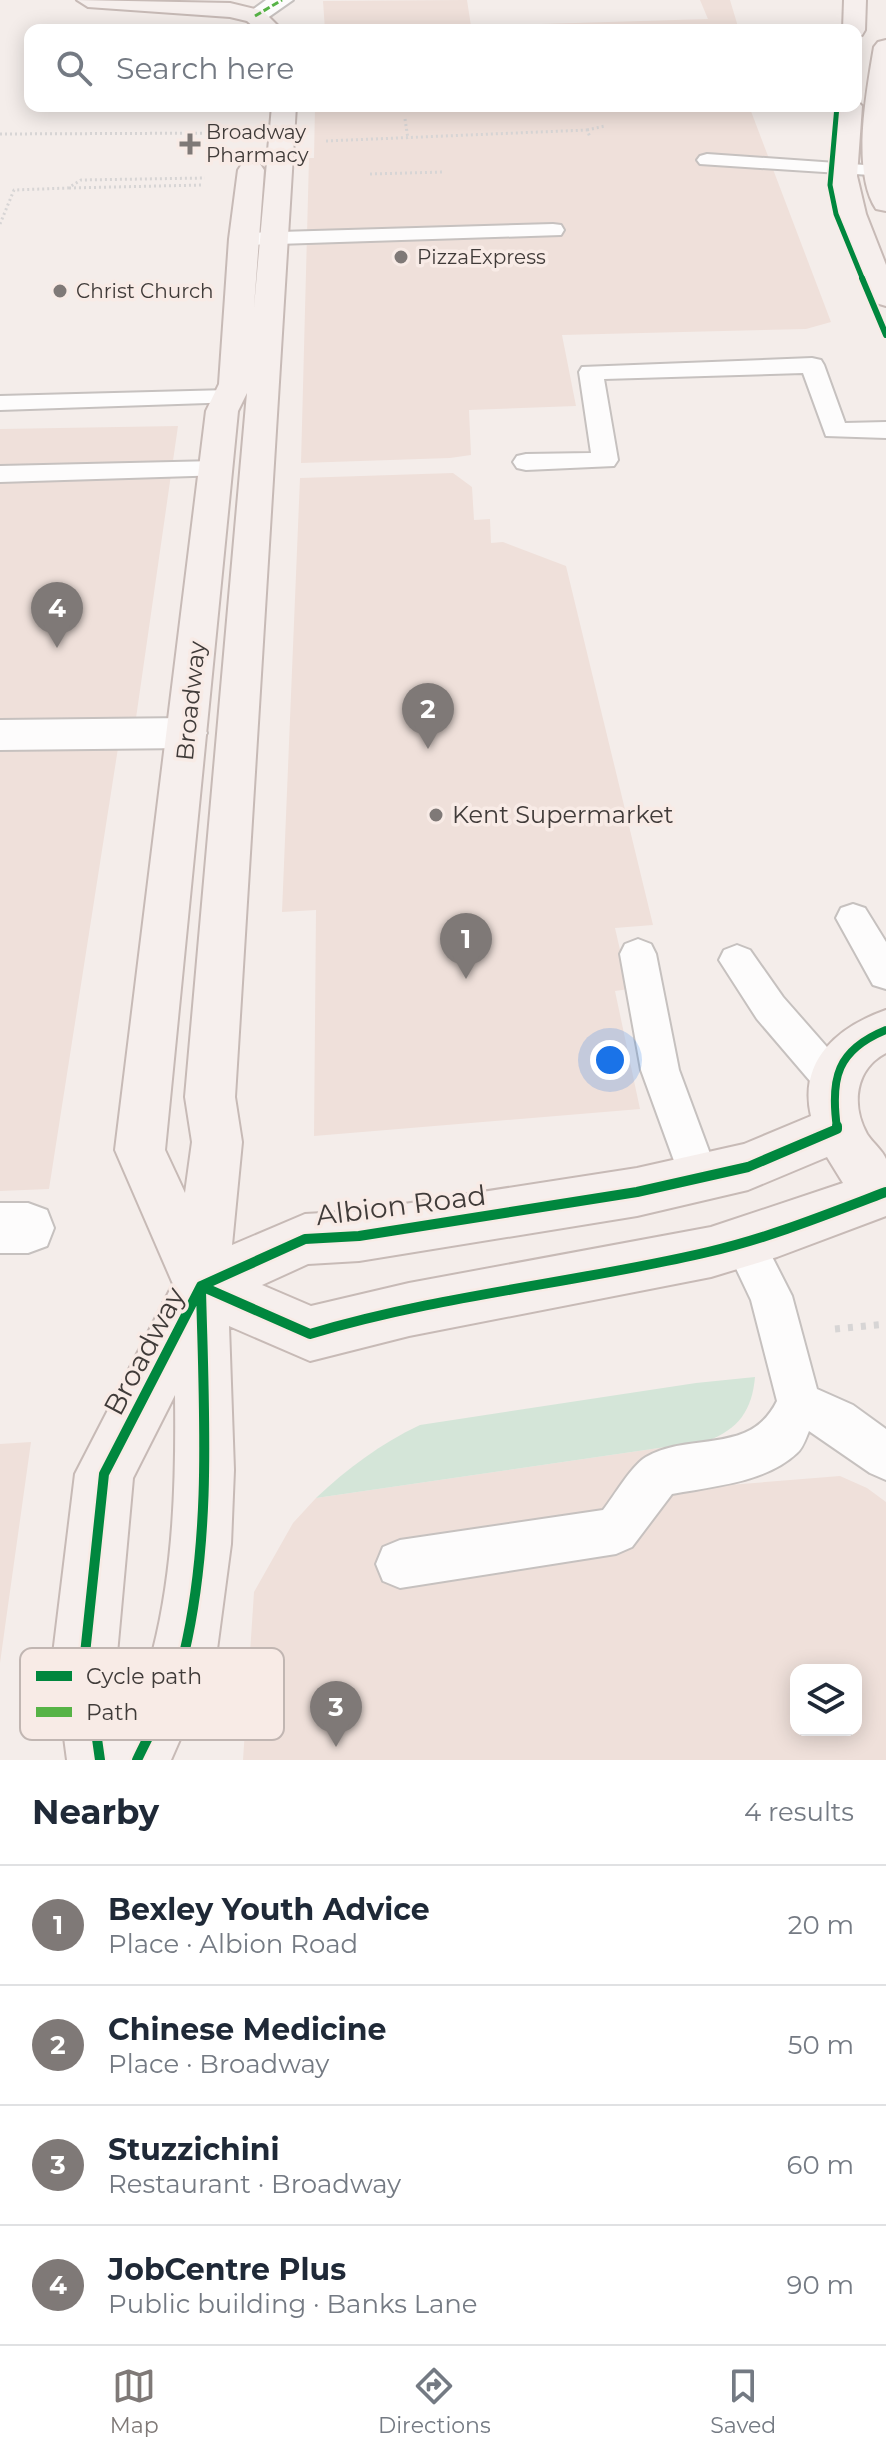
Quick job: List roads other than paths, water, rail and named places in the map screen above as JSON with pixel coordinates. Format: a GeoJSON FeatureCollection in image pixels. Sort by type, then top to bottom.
{"type":"FeatureCollection","features":[{"type":"Feature","properties":{"kind":"main road"},"geometry":{"type":"LineString","coordinates":[[88,0],[216,8],[263,23]]}},
{"type":"Feature","properties":{"kind":"main road"},"geometry":{"type":"LineString","coordinates":[[854,24],[855,0]]}},
{"type":"Feature","properties":{"kind":"main road"},"geometry":{"type":"LineString","coordinates":[[886,47],[874,120],[879,172],[886,203]]}},
{"type":"Feature","properties":{"kind":"main road","name":"Broadway"},"geometry":{"type":"LineString","coordinates":[[201,1286],[140,1150],[222,411],[235,384],[258,239],[250,180],[281,112]]}},
{"type":"Feature","properties":{"kind":"main road"},"geometry":{"type":"LineString","coordinates":[[849,112],[844,171],[849,200],[886,297]]}},
{"type":"Feature","properties":{"kind":"main road","name":"Broadway"},"geometry":{"type":"LineString","coordinates":[[185,1648],[201,1544],[205,1470],[201,1286],[217,1142],[210,1097],[258,239],[268,138]]}},
{"type":"Feature","properties":{"kind":"main road"},"geometry":{"type":"LineString","coordinates":[[201,1286],[310,1334],[367,1317],[655,1264],[744,1243],[885,1192],[855,1162],[836,1106],[836,1074],[850,1051],[872,1034],[886,1030]]}},
{"type":"Feature","properties":{"kind":"main road","name":"Albion Road"},"geometry":{"type":"LineString","coordinates":[[201,1286],[305,1239],[359,1236],[460,1221],[637,1192],[748,1167],[836,1106]]}},
{"type":"Feature","properties":{"kind":"main road","name":"Broadway"},"geometry":{"type":"LineString","coordinates":[[86,1648],[104,1474],[201,1286]]}},
{"type":"Feature","properties":{"kind":"main road","name":"Broadway"},"geometry":{"type":"LineString","coordinates":[[97,1740],[100,1760]]}},
{"type":"Feature","properties":{"kind":"main road","name":"Broadway"},"geometry":{"type":"LineString","coordinates":[[137,1760],[146,1740]]}},
{"type":"Feature","properties":{"kind":"street"},"geometry":{"type":"LineString","coordinates":[[263,23],[282,0]]}},
{"type":"Feature","properties":{"kind":"street"},"geometry":{"type":"LineString","coordinates":[[0,735],[187,733]]}},
{"type":"Feature","properties":{"kind":"lane"},"geometry":{"type":"LineString","coordinates":[[707,160],[879,172]]}},
{"type":"Feature","properties":{"kind":"lane"},"geometry":{"type":"LineString","coordinates":[[258,239],[553,230]]}},
{"type":"Feature","properties":{"kind":"lane"},"geometry":{"type":"LineString","coordinates":[[526,462],[605,460],[591,372],[812,365],[835,431],[886,430]]}},
{"type":"Feature","properties":{"kind":"lane"},"geometry":{"type":"LineString","coordinates":[[0,403],[228,397]]}},
{"type":"Feature","properties":{"kind":"lane"},"geometry":{"type":"LineString","coordinates":[[0,474],[216,469]]}},
{"type":"Feature","properties":{"kind":"lane"},"geometry":{"type":"LineString","coordinates":[[853,918],[886,974]]}},
{"type":"Feature","properties":{"kind":"lane"},"geometry":{"type":"LineString","coordinates":[[638,954],[660,1070],[699,1178]]}},
{"type":"Feature","properties":{"kind":"lane"},"geometry":{"type":"LineString","coordinates":[[737,960],[836,1106]]}},
{"type":"Feature","properties":{"kind":"lane"},"geometry":{"type":"LineString","coordinates":[[400,1564],[616,1531],[659,1474],[753,1455],[783,1436],[799,1403],[771,1296],[744,1243]]}},
{"type":"Feature","properties":{"kind":"lane"},"geometry":{"type":"LineString","coordinates":[[799,1403],[837,1421],[886,1457]]}},
{"type":"Feature","properties":{"kind":"place","name":"Broadway Pharmacy"},"geometry":{"type":"Point","coordinates":[190,144]}},
{"type":"Feature","properties":{"kind":"place","name":"PizzaExpress"},"geometry":{"type":"Point","coordinates":[401,257]}},
{"type":"Feature","properties":{"kind":"place","name":"Christ Church"},"geometry":{"type":"Point","coordinates":[60,291]}},
{"type":"Feature","properties":{"kind":"place","name":"JobCentre Plus"},"geometry":{"type":"Point","coordinates":[57,648]}},
{"type":"Feature","properties":{"kind":"place","name":"Chinese Medicine"},"geometry":{"type":"Point","coordinates":[428,749]}},
{"type":"Feature","properties":{"kind":"place","name":"Kent Supermarket"},"geometry":{"type":"Point","coordinates":[436,815]}},
{"type":"Feature","properties":{"kind":"place","name":"Bexley Youth Advice"},"geometry":{"type":"Point","coordinates":[466,979]}},
{"type":"Feature","properties":{"kind":"place","name":"Stuzzichini"},"geometry":{"type":"Point","coordinates":[336,1747]}}]}
